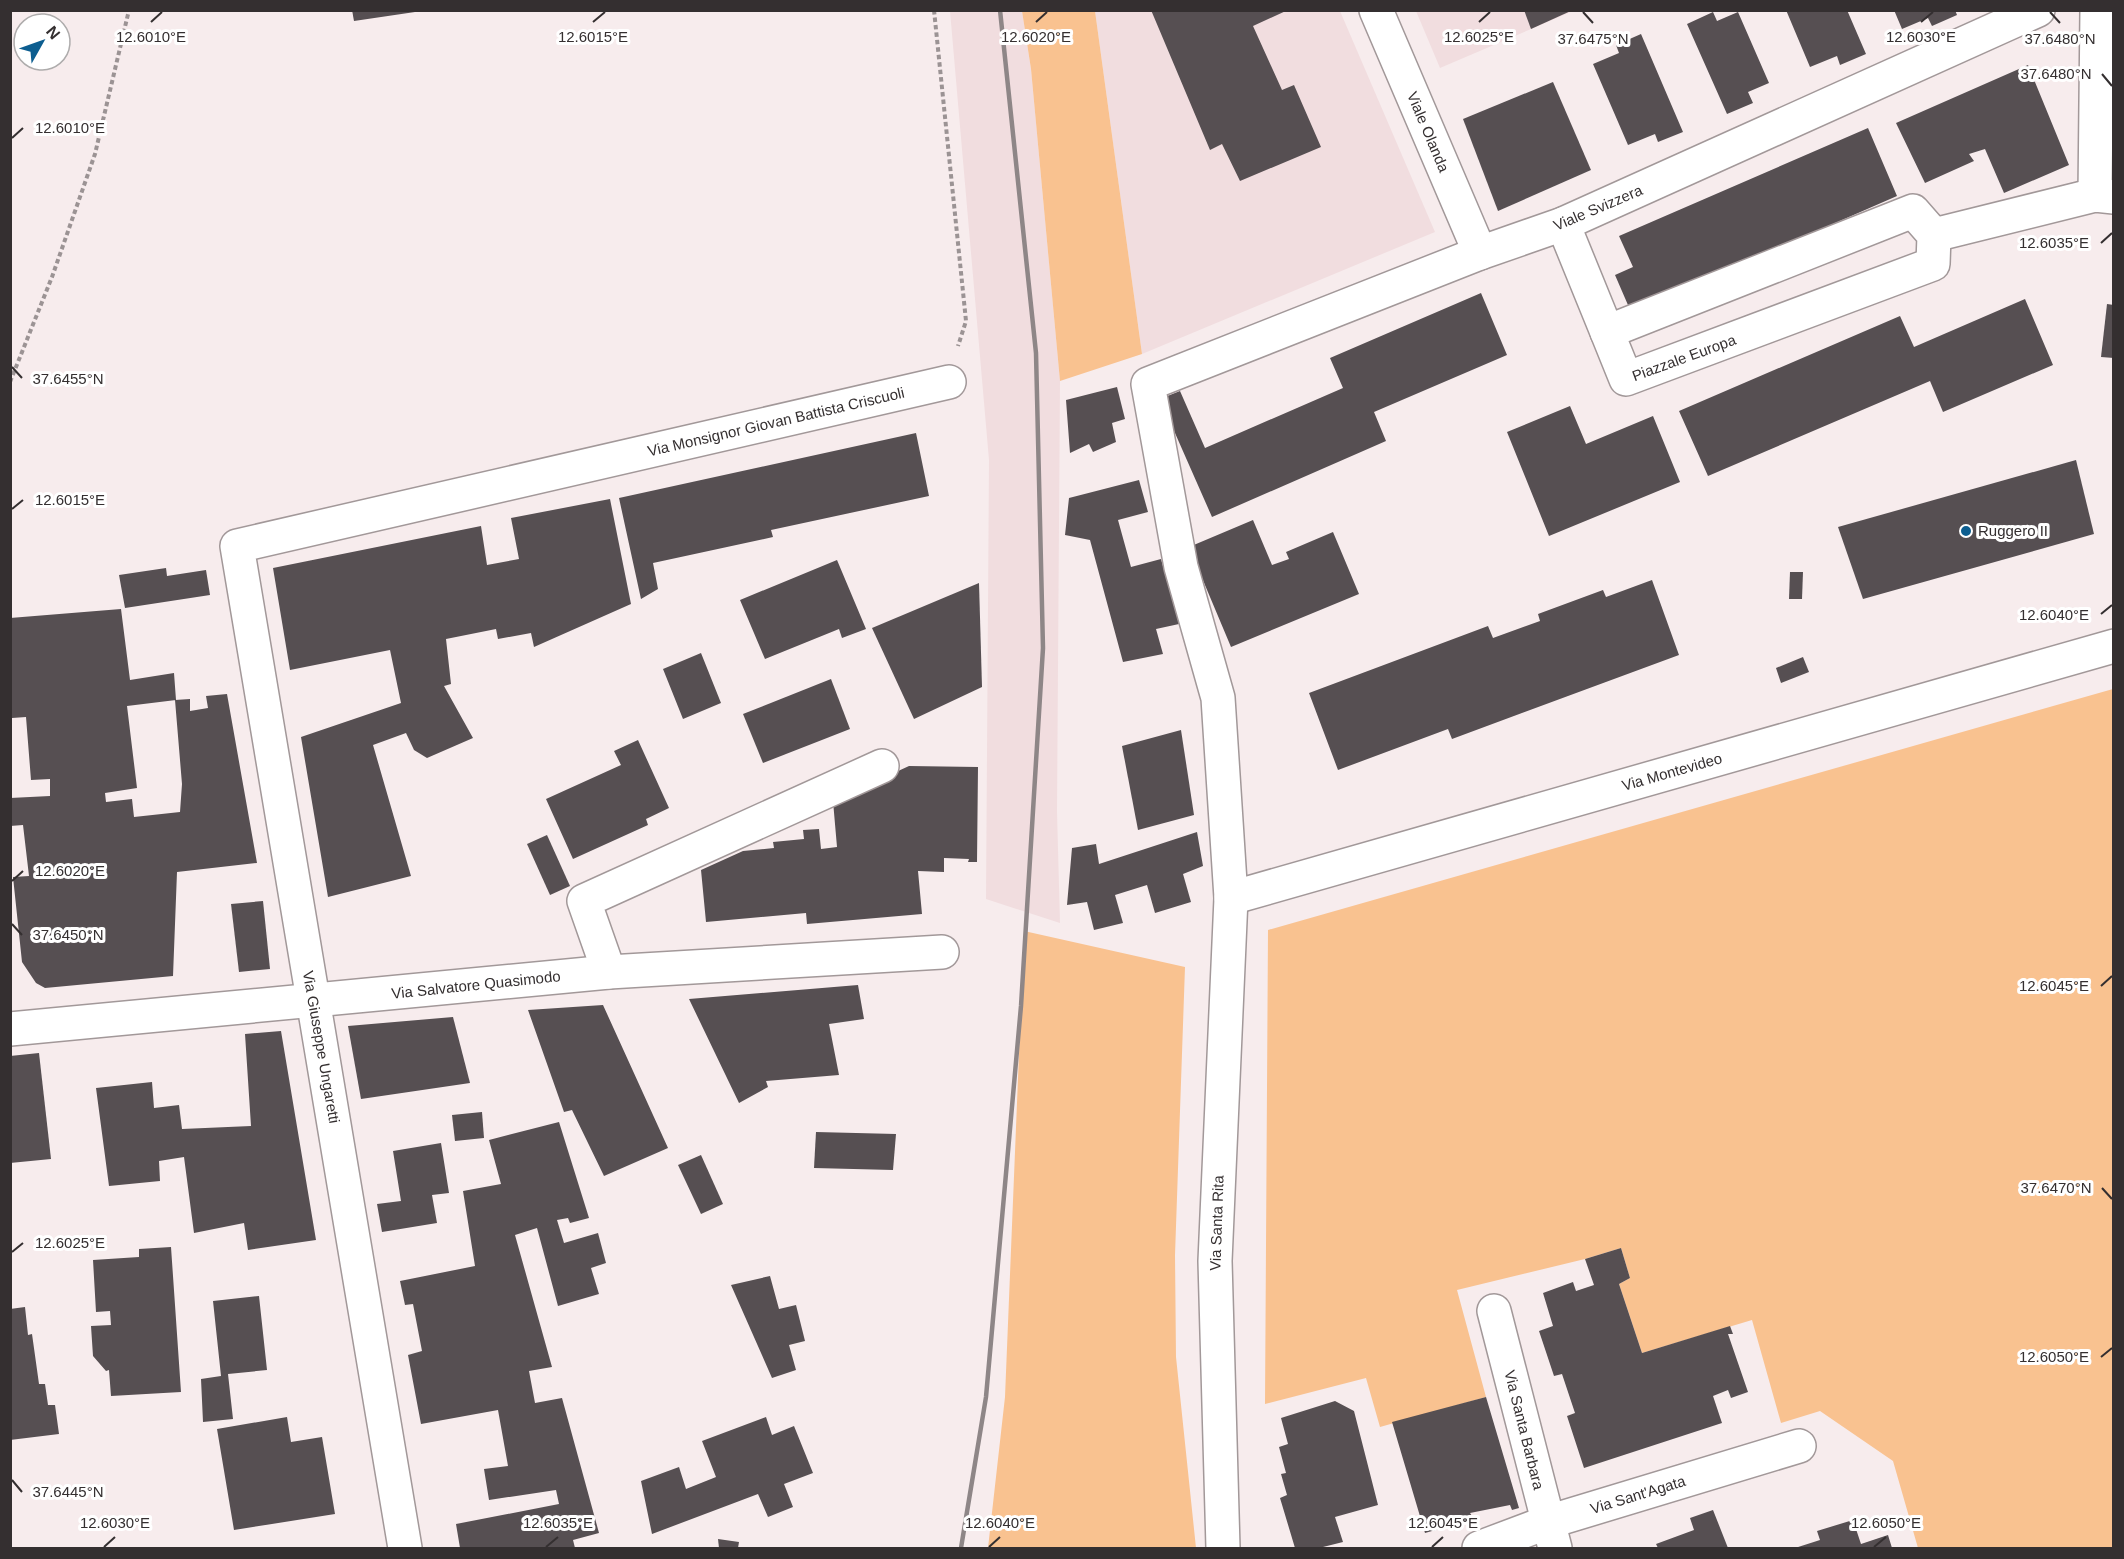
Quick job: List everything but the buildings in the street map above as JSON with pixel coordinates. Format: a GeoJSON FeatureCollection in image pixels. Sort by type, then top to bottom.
{"type":"FeatureCollection","features":[{"type":"Feature","properties":{"kind":"street","name":"Viale Olanda"},"geometry":{"type":"LineString","coordinates":[[1376,10],[1480,253]]}},
{"type":"Feature","properties":{"kind":"street","name":"Viale Svizzera"},"geometry":{"type":"LineString","coordinates":[[1148,384],[1480,253],[1563,224],[2038,10]]}},
{"type":"Feature","properties":{"kind":"street"},"geometry":{"type":"LineString","coordinates":[[1563,224],[1606,332],[1913,211],[1934,236],[2104,196],[2097,10]]}},
{"type":"Feature","properties":{"kind":"street","name":"Piazzale Europa"},"geometry":{"type":"LineString","coordinates":[[1606,332],[1626,380],[1933,264],[1934,236]]}},
{"type":"Feature","properties":{"kind":"street","name":"Via Monsignor Giovan Battista Criscuoli"},"geometry":{"type":"LineString","coordinates":[[237,546],[949,382]]}},
{"type":"Feature","properties":{"kind":"street","name":"Via Santa Rita"},"geometry":{"type":"LineString","coordinates":[[1148,384],[1181,567],[1218,698],[1231,898],[1215,1261],[1223,1548]]}},
{"type":"Feature","properties":{"kind":"street","name":"Via Giuseppe Ungaretti"},"geometry":{"type":"LineString","coordinates":[[237,546],[405,1548]]}},
{"type":"Feature","properties":{"kind":"street","name":"Via Montevideo"},"geometry":{"type":"LineString","coordinates":[[1231,898],[2114,646]]}},
{"type":"Feature","properties":{"kind":"street"},"geometry":{"type":"LineString","coordinates":[[609,972],[584,901],[882,766]]}},
{"type":"Feature","properties":{"kind":"street","name":"Via Salvatore Quasimodo"},"geometry":{"type":"LineString","coordinates":[[10,1029],[609,972],[942,952]]}},
{"type":"Feature","properties":{"kind":"street","name":"Via Santa Barbara"},"geometry":{"type":"LineString","coordinates":[[1494,1311],[1551,1535]]}},
{"type":"Feature","properties":{"kind":"street","name":"Via Sant'Agata"},"geometry":{"type":"LineString","coordinates":[[1479,1548],[1551,1535],[1799,1446]]}},
{"type":"Feature","properties":{"kind":"path"},"geometry":{"type":"LineString","coordinates":[[10,382],[52,277],[95,154],[129,10]]}},
{"type":"Feature","properties":{"kind":"path"},"geometry":{"type":"LineString","coordinates":[[933,10],[966,321],[949,382]]}},
{"type":"Feature","properties":{"kind":"shaded area"},"geometry":{"type":"Polygon","coordinates":[[[950,11],[1022,11],[1031,69],[1060,381],[1057,812],[1060,923],[986,899],[989,460],[950,11]]]}},
{"type":"Feature","properties":{"kind":"shaded area"},"geometry":{"type":"Polygon","coordinates":[[[1022,11],[1095,11],[1142,354],[1060,381],[1031,69],[1022,11]]]}},
{"type":"Feature","properties":{"kind":"shaded area"},"geometry":{"type":"Polygon","coordinates":[[[1095,11],[1340,11],[1435,232],[1142,354],[1095,11]]]}},
{"type":"Feature","properties":{"kind":"shaded area"},"geometry":{"type":"Polygon","coordinates":[[[1416,11],[1573,11],[1440,68],[1416,11]]]}},
{"type":"Feature","properties":{"kind":"shaded area"},"geometry":{"type":"Polygon","coordinates":[[[2113,689],[2113,1548],[1918,1548],[1893,1461],[1820,1411],[1781,1423],[1752,1320],[1642,1353],[1619,1284],[1630,1278],[1621,1248],[1457,1290],[1486,1397],[1380,1427],[1366,1378],[1265,1404],[1268,930],[2113,689]]]}},
{"type":"Feature","properties":{"kind":"shaded area"},"geometry":{"type":"Polygon","coordinates":[[[1024,931],[1185,967],[1175,1255],[1176,1357],[1196,1548],[988,1548],[1005,1397],[1024,931]]]}},
{"type":"Feature","properties":{"kind":"railway"},"geometry":{"type":"LineString","coordinates":[[961,1548],[986,1397],[1021,1006],[1043,648],[1036,353],[1000,10]]}},
{"type":"Feature","properties":{"kind":"place","name":"Ruggero II"},"geometry":{"type":"Point","coordinates":[1966,531]}}]}
